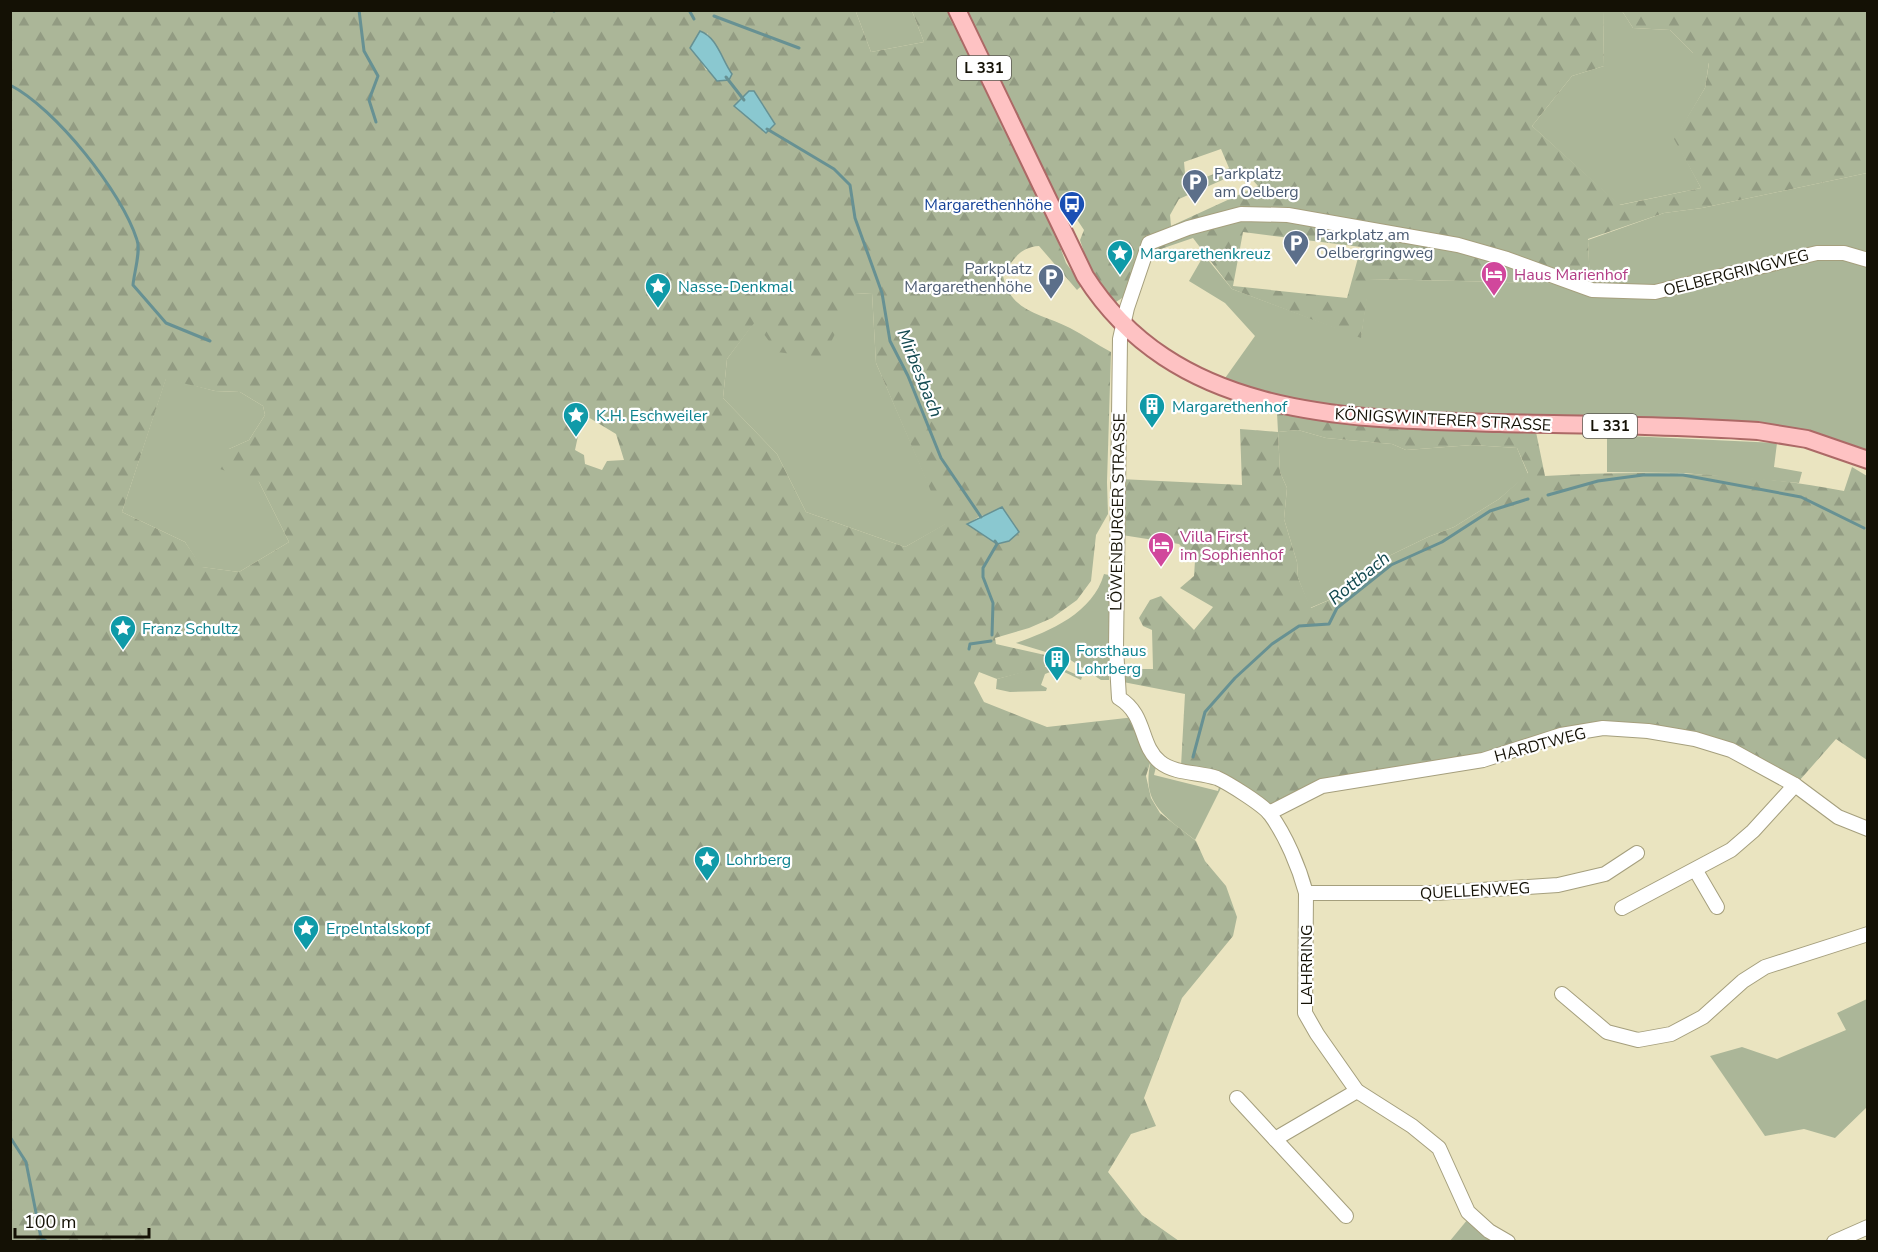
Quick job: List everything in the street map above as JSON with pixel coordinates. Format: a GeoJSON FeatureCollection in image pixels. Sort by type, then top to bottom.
{"type":"FeatureCollection","features":[{"type":"Feature","properties":{"kind":"main road","name":"KÖNIGSWINTERER STRASSE"},"geometry":{"type":"LineString","coordinates":[[957,10],[1074,258],[1094,292],[1122,326],[1158,355],[1196,376],[1247,396],[1307,410],[1349,416],[1436,421],[1758,430],[1807,439],[1868,460]]}},
{"type":"Feature","properties":{"kind":"street","name":"OELBERGRINGWEG"},"geometry":{"type":"LineString","coordinates":[[1149,243],[1188,228],[1241,214],[1288,215],[1458,245],[1507,259],[1592,290],[1655,292],[1817,253],[1844,253],[1868,260]]}},
{"type":"Feature","properties":{"kind":"street","name":"LÖWENBURGER STRASSE"},"geometry":{"type":"LineString","coordinates":[[1119,698],[1116,648],[1116,531],[1119,350],[1122,326],[1149,243]]}},
{"type":"Feature","properties":{"kind":"street","name":"LAHRRING"},"geometry":{"type":"LineString","coordinates":[[1119,698],[1131,705],[1138,717],[1152,755],[1162,764],[1218,779],[1269,813],[1300,874],[1306,893],[1305,1013],[1357,1091],[1412,1126],[1439,1148],[1468,1212],[1489,1231],[1508,1242]]}},
{"type":"Feature","properties":{"kind":"street","name":"HARDTWEG"},"geometry":{"type":"LineString","coordinates":[[1269,813],[1322,786],[1483,760],[1561,735],[1603,728],[1648,731],[1713,744],[1765,766],[1838,817],[1868,829]]}},
{"type":"Feature","properties":{"kind":"street"},"geometry":{"type":"LineString","coordinates":[[1622,908],[1696,871],[1731,850],[1753,831],[1795,785]]}},
{"type":"Feature","properties":{"kind":"street","name":"QUELLENWEG"},"geometry":{"type":"LineString","coordinates":[[1306,893],[1436,893],[1558,885],[1605,874],[1637,853]]}},
{"type":"Feature","properties":{"kind":"street"},"geometry":{"type":"LineString","coordinates":[[1696,871],[1717,907]]}},
{"type":"Feature","properties":{"kind":"street"},"geometry":{"type":"LineString","coordinates":[[1562,994],[1607,1032],[1638,1040],[1671,1034],[1703,1017],[1743,981],[1765,967],[1868,934]]}},
{"type":"Feature","properties":{"kind":"street"},"geometry":{"type":"LineString","coordinates":[[1275,1139],[1357,1091]]}},
{"type":"Feature","properties":{"kind":"street"},"geometry":{"type":"LineString","coordinates":[[1237,1098],[1346,1216]]}},
{"type":"Feature","properties":{"kind":"street"},"geometry":{"type":"LineString","coordinates":[[1834,1242],[1868,1227]]}},
{"type":"Feature","properties":{"kind":"green space"},"geometry":{"type":"Polygon","coordinates":[[[10,11],[851,11],[856,12],[871,52],[924,42],[912,11],[951,11],[1052,225],[1066,263],[1082,285],[1077,290],[1039,246],[1027,249],[1013,260],[1003,276],[1007,288],[1020,305],[1070,328],[1111,352],[1108,514],[1096,535],[1091,581],[1077,600],[1052,618],[1029,628],[995,638],[996,644],[1045,655],[1045,667],[997,679],[979,672],[974,683],[984,702],[1047,727],[1135,717],[1152,757],[1146,776],[1151,798],[1160,813],[1196,841],[1205,861],[1226,886],[1237,917],[1233,936],[1182,998],[1144,1098],[1156,1126],[1131,1134],[1108,1172],[1142,1215],[1179,1241],[11,1241],[10,11]],[[707,33],[700,59],[706,70],[731,74],[707,33]],[[749,91],[734,106],[767,132],[775,123],[754,91],[749,91]],[[872,293],[855,294],[823,358],[777,352],[755,322],[727,359],[723,398],[777,454],[806,512],[905,547],[945,524],[876,363],[872,293]],[[166,379],[122,512],[185,542],[202,567],[239,572],[289,542],[259,482],[214,467],[229,449],[249,440],[265,415],[263,406],[240,392],[215,391],[166,379]],[[588,417],[581,422],[575,450],[584,455],[585,464],[602,470],[607,461],[624,460],[616,434],[588,417]],[[990,514],[980,516],[968,524],[997,544],[990,514]]]}},
{"type":"Feature","properties":{"kind":"green space"},"geometry":{"type":"Polygon","coordinates":[[[851,11],[912,11],[924,42],[871,52],[856,12],[851,11]]]}},
{"type":"Feature","properties":{"kind":"green space"},"geometry":{"type":"Polygon","coordinates":[[[963,11],[1603,11],[1604,66],[1572,76],[1532,126],[1620,205],[1701,188],[1674,139],[1705,88],[1709,63],[1694,65],[1693,53],[1670,30],[1633,28],[1622,11],[1867,11],[1867,173],[1702,208],[1664,213],[1588,239],[1590,284],[1370,279],[1361,338],[1232,289],[1193,238],[1152,252],[1125,296],[1116,302],[1111,299],[1087,261],[1080,240],[1084,230],[1070,209],[1054,209],[963,11]],[[1221,149],[1184,162],[1186,185],[1229,168],[1221,149]],[[1236,174],[1179,199],[1170,215],[1171,226],[1258,186],[1250,177],[1242,178],[1236,174]],[[1243,232],[1233,286],[1347,298],[1361,247],[1243,232]]]}},
{"type":"Feature","properties":{"kind":"green space"},"geometry":{"type":"Polygon","coordinates":[[[1603,11],[1622,11],[1633,28],[1670,30],[1693,53],[1709,62],[1705,88],[1675,139],[1701,188],[1619,205],[1532,126],[1572,76],[1604,66],[1603,11]]]}},
{"type":"Feature","properties":{"kind":"green space"},"geometry":{"type":"Polygon","coordinates":[[[1867,173],[1867,451],[1804,433],[1350,413],[1279,403],[1223,381],[1255,336],[1225,303],[1189,281],[1204,255],[1232,289],[1361,337],[1369,279],[1590,284],[1588,240],[1664,213],[1702,208],[1867,173]]]}},
{"type":"Feature","properties":{"kind":"green space"},"geometry":{"type":"Polygon","coordinates":[[[872,293],[876,363],[946,524],[905,547],[806,512],[777,454],[723,398],[727,359],[755,321],[855,294],[872,293]]]}},
{"type":"Feature","properties":{"kind":"green space"},"geometry":{"type":"Polygon","coordinates":[[[166,378],[215,391],[240,392],[263,406],[265,415],[249,440],[229,449],[259,482],[289,542],[239,572],[201,567],[185,542],[122,512],[166,378]]]}},
{"type":"Feature","properties":{"kind":"green space"},"geometry":{"type":"Polygon","coordinates":[[[1277,413],[1348,424],[1536,432],[1545,476],[1620,473],[1695,474],[1770,480],[1844,491],[1852,467],[1867,476],[1867,760],[1836,739],[1799,781],[1729,747],[1647,732],[1561,738],[1324,787],[1272,814],[1181,766],[1185,694],[1123,682],[1125,669],[1153,669],[1152,630],[1143,626],[1139,618],[1150,600],[1161,596],[1194,630],[1213,607],[1180,588],[1194,576],[1195,561],[1179,544],[1122,535],[1120,479],[1242,485],[1240,429],[1278,432],[1277,413]],[[1298,430],[1278,432],[1280,472],[1287,488],[1284,519],[1297,562],[1298,578],[1311,608],[1343,594],[1356,584],[1364,568],[1454,527],[1499,499],[1528,473],[1517,448],[1472,445],[1406,450],[1392,444],[1326,438],[1298,430]]]}},
{"type":"Feature","properties":{"kind":"green space"},"geometry":{"type":"Polygon","coordinates":[[[1298,430],[1326,438],[1392,444],[1406,450],[1472,445],[1517,448],[1528,474],[1499,499],[1454,527],[1364,568],[1356,584],[1343,594],[1310,608],[1298,578],[1297,562],[1284,519],[1287,488],[1280,472],[1278,432],[1298,430]]]}},
{"type":"Feature","properties":{"kind":"green space"},"geometry":{"type":"Polygon","coordinates":[[[1607,435],[1777,443],[1774,467],[1802,472],[1799,483],[1683,473],[1607,472],[1607,435]]]}},
{"type":"Feature","properties":{"kind":"green space"},"geometry":{"type":"Polygon","coordinates":[[[1104,574],[1109,575],[1109,680],[1101,680],[1069,659],[1016,643],[1043,633],[1069,619],[1090,600],[1104,574]]]}},
{"type":"Feature","properties":{"kind":"green space"},"geometry":{"type":"Polygon","coordinates":[[[1040,667],[1059,667],[1082,677],[1081,680],[1058,669],[1045,674],[1041,685],[1047,688],[1046,691],[1010,692],[996,689],[997,679],[1040,667]]]}},
{"type":"Feature","properties":{"kind":"green space"},"geometry":{"type":"Polygon","coordinates":[[[1152,757],[1156,767],[1154,775],[1218,791],[1220,783],[1223,784],[1195,840],[1164,815],[1151,796],[1149,772],[1152,757]]]}},
{"type":"Feature","properties":{"kind":"green space"},"geometry":{"type":"Polygon","coordinates":[[[1867,999],[1867,1107],[1835,1138],[1804,1129],[1765,1136],[1710,1056],[1742,1047],[1777,1059],[1846,1030],[1837,1013],[1867,999]]]}},
{"type":"Feature","properties":{"kind":"green space"},"geometry":{"type":"Polygon","coordinates":[[[1468,1219],[1497,1242],[1449,1242],[1468,1219]]]}},
{"type":"Feature","properties":{"kind":"water"},"geometry":{"type":"Polygon","coordinates":[[[700,31],[711,38],[719,50],[732,74],[729,80],[717,81],[690,48],[700,31]]]}},
{"type":"Feature","properties":{"kind":"water"},"geometry":{"type":"Polygon","coordinates":[[[749,91],[754,91],[775,124],[766,133],[734,106],[749,91]]]}},
{"type":"Feature","properties":{"kind":"water"},"geometry":{"type":"Polygon","coordinates":[[[1002,507],[1019,532],[1009,541],[997,544],[967,524],[1002,507]]]}},
{"type":"Feature","properties":{"kind":"waterway"},"geometry":{"type":"LineString","coordinates":[[359,10],[364,51],[378,76],[369,100],[376,122]]}},
{"type":"Feature","properties":{"kind":"waterway","name":"Mirbesbach"},"geometry":{"type":"LineString","coordinates":[[689,10],[694,19]]}},
{"type":"Feature","properties":{"kind":"waterway"},"geometry":{"type":"LineString","coordinates":[[714,16],[799,48]]}},
{"type":"Feature","properties":{"kind":"waterway","name":"Mirbesbach"},"geometry":{"type":"LineString","coordinates":[[726,77],[744,100]]}},
{"type":"Feature","properties":{"kind":"waterway"},"geometry":{"type":"LineString","coordinates":[[10,85],[28,96],[66,131],[85,153],[117,199],[138,245],[133,285],[166,323],[210,341]]}},
{"type":"Feature","properties":{"kind":"waterway","name":"Mirbesbach"},"geometry":{"type":"LineString","coordinates":[[767,129],[834,169],[850,185],[855,218],[882,293],[890,341],[908,376],[941,458],[981,517]]}},
{"type":"Feature","properties":{"kind":"waterway","name":"Rottbach"},"geometry":{"type":"LineString","coordinates":[[1548,495],[1598,481],[1643,475],[1683,475],[1801,497],[1864,528]]}},
{"type":"Feature","properties":{"kind":"waterway","name":"Rottbach"},"geometry":{"type":"LineString","coordinates":[[1193,757],[1205,712],[1235,678],[1272,644],[1299,626],[1329,624],[1337,608],[1391,565],[1442,542],[1490,511],[1528,499]]}},
{"type":"Feature","properties":{"kind":"waterway","name":"Mirbesbach"},"geometry":{"type":"LineString","coordinates":[[992,635],[993,603],[983,577],[983,568],[997,544],[995,541]]}},
{"type":"Feature","properties":{"kind":"waterway","name":"Mirbesbach"},"geometry":{"type":"LineString","coordinates":[[969,649],[970,644],[991,641]]}},
{"type":"Feature","properties":{"kind":"waterway"},"geometry":{"type":"LineString","coordinates":[[10,1137],[26,1162],[41,1238],[48,1242]]}},
{"type":"Feature","properties":{"kind":"place","name":"Parkplatz am Oelberg"},"geometry":{"type":"Point","coordinates":[1195,205]}},
{"type":"Feature","properties":{"kind":"place","name":"Margarethenhöhe"},"geometry":{"type":"Point","coordinates":[1072,227]}},
{"type":"Feature","properties":{"kind":"place","name":"Parkplatz am Oelbergringweg"},"geometry":{"type":"Point","coordinates":[1296,266]}},
{"type":"Feature","properties":{"kind":"place","name":"Margarethenkreuz"},"geometry":{"type":"Point","coordinates":[1120,276]}},
{"type":"Feature","properties":{"kind":"place","name":"Haus Marienhof"},"geometry":{"type":"Point","coordinates":[1494,297]}},
{"type":"Feature","properties":{"kind":"place","name":"Parkplatz Margarethenhöhe"},"geometry":{"type":"Point","coordinates":[1051,300]}},
{"type":"Feature","properties":{"kind":"place","name":"Nasse-Denkmal"},"geometry":{"type":"Point","coordinates":[658,309]}},
{"type":"Feature","properties":{"kind":"place","name":"Margarethenhof"},"geometry":{"type":"Point","coordinates":[1152,429]}},
{"type":"Feature","properties":{"kind":"place","name":"K.H. Eschweiler"},"geometry":{"type":"Point","coordinates":[576,438]}},
{"type":"Feature","properties":{"kind":"place","name":"Villa First im Sophienhof"},"geometry":{"type":"Point","coordinates":[1161,568]}},
{"type":"Feature","properties":{"kind":"place","name":"Franz Schultz"},"geometry":{"type":"Point","coordinates":[123,651]}},
{"type":"Feature","properties":{"kind":"place","name":"Forsthaus Lohrberg"},"geometry":{"type":"Point","coordinates":[1057,682]}},
{"type":"Feature","properties":{"kind":"place","name":"Lohrberg"},"geometry":{"type":"Point","coordinates":[707,882]}},
{"type":"Feature","properties":{"kind":"place","name":"Erpelntalskopf"},"geometry":{"type":"Point","coordinates":[306,951]}}]}
